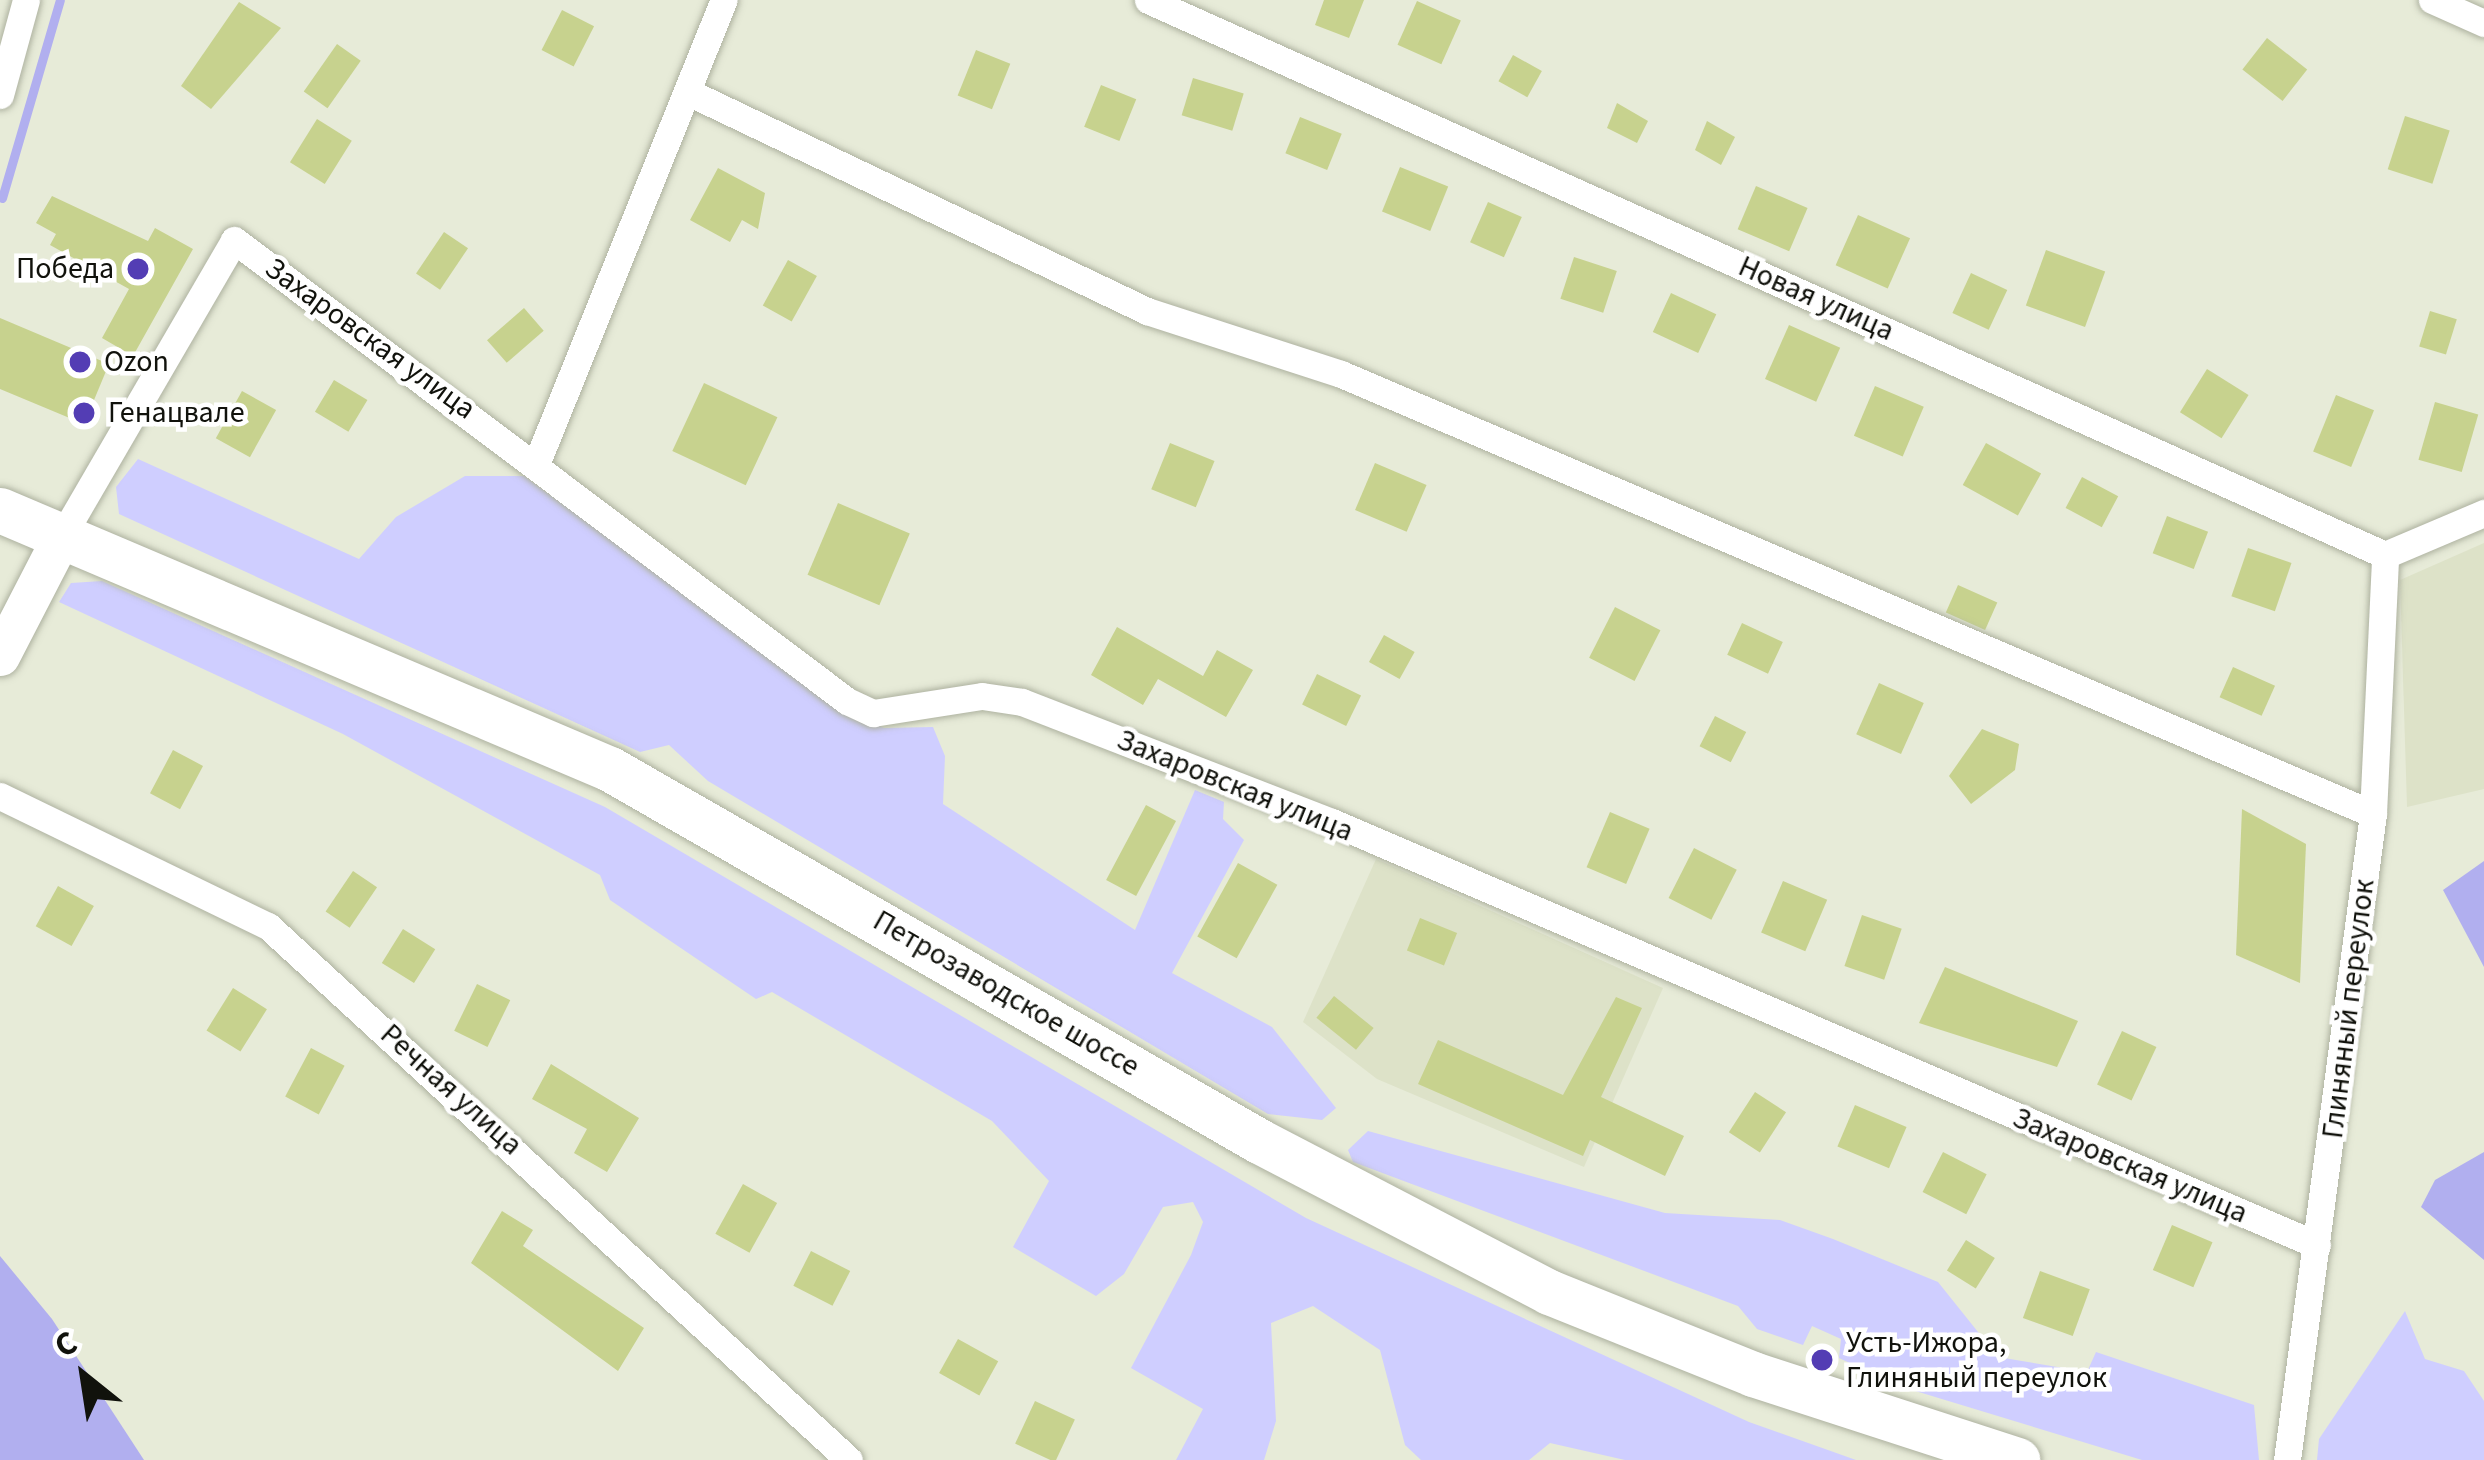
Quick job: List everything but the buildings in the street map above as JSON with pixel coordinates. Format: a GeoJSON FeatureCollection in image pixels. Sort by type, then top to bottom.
{"type":"FeatureCollection","features":[{"type":"Feature","properties":{"kind":"main road","name":"Петрозаводское шоссе"},"geometry":{"type":"LineString","coordinates":[[0,510],[610,769],[1259,1141],[1549,1292],[1773,1382],[2017,1460]]}},
{"type":"Feature","properties":{"kind":"main road"},"geometry":{"type":"LineString","coordinates":[[0,656],[62,536]]}},
{"type":"Feature","properties":{"kind":"street"},"geometry":{"type":"LineString","coordinates":[[0,95],[5,59],[26,0]]}},
{"type":"Feature","properties":{"kind":"street"},"geometry":{"type":"LineString","coordinates":[[537,462],[724,0]]}},
{"type":"Feature","properties":{"kind":"street","name":"Новая улица"},"geometry":{"type":"LineString","coordinates":[[1148,0],[2386,555]]}},
{"type":"Feature","properties":{"kind":"street"},"geometry":{"type":"LineString","coordinates":[[2432,0],[2484,23]]}},
{"type":"Feature","properties":{"kind":"street"},"geometry":{"type":"LineString","coordinates":[[688,92],[1147,311],[1341,374],[2373,814]]}},
{"type":"Feature","properties":{"kind":"street","name":"Захаровская улица"},"geometry":{"type":"LineString","coordinates":[[62,536],[234,240],[860,707],[982,696],[1022,702],[1332,822],[2318,1245]]}},
{"type":"Feature","properties":{"kind":"street"},"geometry":{"type":"LineString","coordinates":[[2386,555],[2484,513]]}},
{"type":"Feature","properties":{"kind":"street","name":"Глиняный переулок"},"geometry":{"type":"LineString","coordinates":[[2287,1460],[2373,814],[2386,555]]}},
{"type":"Feature","properties":{"kind":"street","name":"Речная улица"},"geometry":{"type":"LineString","coordinates":[[0,796],[268,926],[849,1460]]}},
{"type":"Feature","properties":{"kind":"shaded area"},"geometry":{"type":"Polygon","coordinates":[[[138,459],[359,559],[396,517],[465,476],[524,476],[847,713],[884,728],[933,727],[945,756],[943,804],[1135,930],[1195,790],[1224,802],[1223,819],[1244,840],[1172,973],[1272,1027],[1336,1108],[1322,1120],[1268,1114],[708,781],[669,745],[640,752],[119,514],[116,487],[138,459]]]}},
{"type":"Feature","properties":{"kind":"shaded area"},"geometry":{"type":"Polygon","coordinates":[[[2484,543],[2484,789],[2407,807],[2400,580],[2484,543]]]}},
{"type":"Feature","properties":{"kind":"shaded area"},"geometry":{"type":"Polygon","coordinates":[[[102,581],[605,807],[1306,1218],[1749,1422],[1856,1460],[1625,1460],[1550,1443],[1529,1460],[1421,1460],[1405,1445],[1380,1350],[1313,1306],[1271,1323],[1276,1421],[1264,1460],[1176,1460],[1203,1409],[1131,1368],[1191,1255],[1203,1222],[1193,1202],[1163,1207],[1124,1274],[1096,1296],[1013,1247],[1049,1181],[992,1121],[772,992],[756,999],[610,900],[600,875],[343,734],[59,602],[71,583],[102,581]]]}},
{"type":"Feature","properties":{"kind":"shaded area"},"geometry":{"type":"Polygon","coordinates":[[[1376,859],[1663,988],[1584,1167],[1377,1079],[1303,1022],[1376,859]]]}},
{"type":"Feature","properties":{"kind":"shaded area"},"geometry":{"type":"Polygon","coordinates":[[[2484,861],[2484,967],[2443,890],[2484,861]]]}},
{"type":"Feature","properties":{"kind":"shaded area"},"geometry":{"type":"Polygon","coordinates":[[[1368,1131],[1665,1213],[1780,1220],[1833,1239],[1938,1282],[1998,1357],[2087,1372],[2096,1352],[2254,1405],[2259,1460],[2142,1460],[1899,1386],[1839,1358],[1841,1339],[1812,1326],[1803,1345],[1757,1329],[1738,1306],[1353,1162],[1348,1150],[1368,1131]]]}},
{"type":"Feature","properties":{"kind":"shaded area"},"geometry":{"type":"Polygon","coordinates":[[[2484,1152],[2484,1260],[2421,1207],[2435,1180],[2484,1152]]]}},
{"type":"Feature","properties":{"kind":"shaded area"},"geometry":{"type":"Polygon","coordinates":[[[0,1256],[52,1319],[144,1460],[0,1460],[0,1256]]]}},
{"type":"Feature","properties":{"kind":"shaded area"},"geometry":{"type":"Polygon","coordinates":[[[2405,1311],[2425,1359],[2464,1371],[2484,1401],[2484,1460],[2317,1460],[2319,1439],[2405,1311]]]}},
{"type":"Feature","properties":{"kind":"waterway"},"geometry":{"type":"LineString","coordinates":[[2,198],[60,0]]}},
{"type":"Feature","properties":{"kind":"place","name":"Победа"},"geometry":{"type":"Point","coordinates":[138,269]}},
{"type":"Feature","properties":{"kind":"place","name":"Ozon"},"geometry":{"type":"Point","coordinates":[80,362]}},
{"type":"Feature","properties":{"kind":"place","name":"Генацвале"},"geometry":{"type":"Point","coordinates":[84,413]}},
{"type":"Feature","properties":{"kind":"place","name":"Усть-Ижора, Глиняный переулок"},"geometry":{"type":"Point","coordinates":[1822,1360]}}]}
